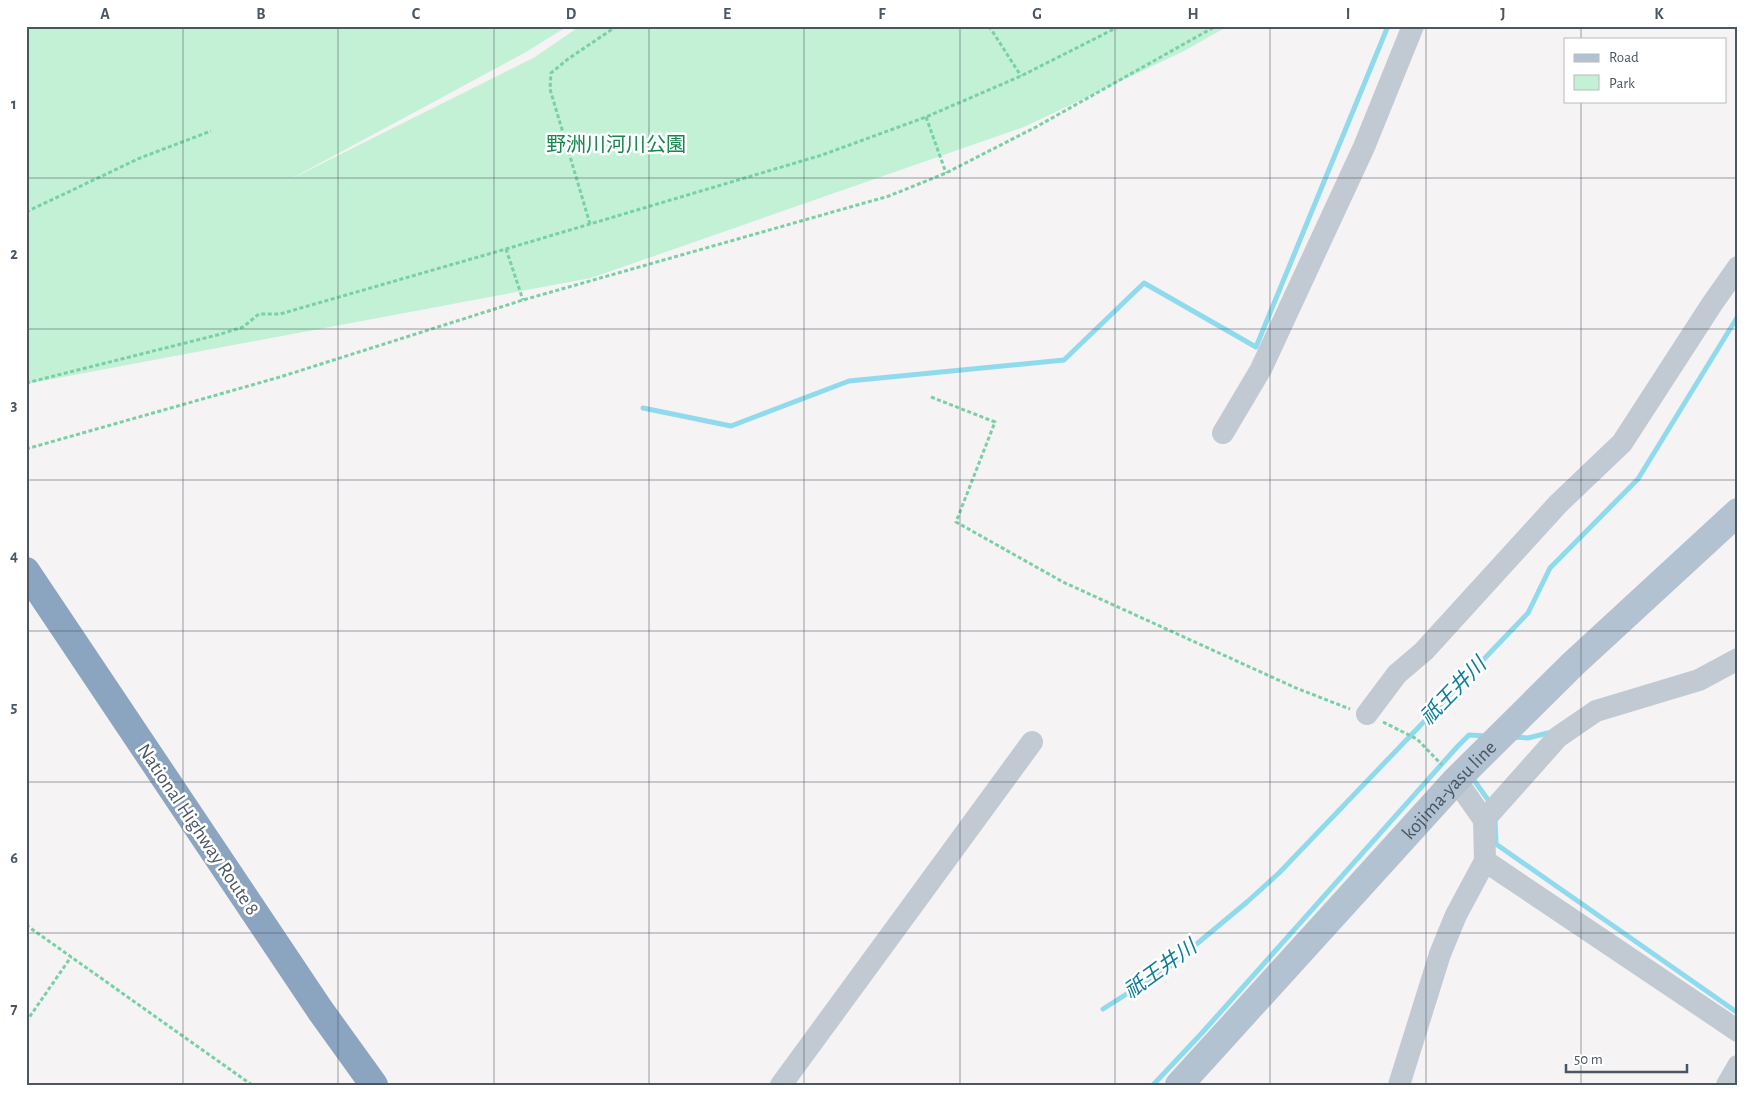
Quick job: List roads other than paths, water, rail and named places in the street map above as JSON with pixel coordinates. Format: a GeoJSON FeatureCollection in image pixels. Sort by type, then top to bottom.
{"type":"FeatureCollection","features":[{"type":"Feature","properties":{"kind":"highway","name":"National Highway Route 8"},"geometry":{"type":"LineString","coordinates":[[26,572],[315,1002],[374,1085]]}},
{"type":"Feature","properties":{"kind":"main road","name":"kojima-yasu line"},"geometry":{"type":"LineString","coordinates":[[1179,1085],[1456,780],[1573,664],[1738,512]]}},
{"type":"Feature","properties":{"kind":"street"},"geometry":{"type":"LineString","coordinates":[[1223,433],[1261,369],[1364,147],[1413,26]]}},
{"type":"Feature","properties":{"kind":"street"},"geometry":{"type":"LineString","coordinates":[[1367,714],[1397,674],[1424,651],[1558,504],[1622,443],[1738,267]]}},
{"type":"Feature","properties":{"kind":"street"},"geometry":{"type":"LineString","coordinates":[[1484,820],[1558,737],[1596,711],[1699,680],[1738,659]]}},
{"type":"Feature","properties":{"kind":"street"},"geometry":{"type":"LineString","coordinates":[[781,1085],[1032,742]]}},
{"type":"Feature","properties":{"kind":"street"},"geometry":{"type":"LineString","coordinates":[[1399,1085],[1440,954],[1456,915],[1485,862],[1484,820],[1456,780]]}},
{"type":"Feature","properties":{"kind":"street"},"geometry":{"type":"LineString","coordinates":[[1485,862],[1738,1031]]}},
{"type":"Feature","properties":{"kind":"street"},"geometry":{"type":"LineString","coordinates":[[1727,1085],[1738,1066]]}},
{"type":"Feature","properties":{"kind":"waterway"},"geometry":{"type":"LineString","coordinates":[[643,408],[731,426],[849,381],[1064,360],[1144,283],[1256,347],[1388,26]]}},
{"type":"Feature","properties":{"kind":"waterway","name":"祇王井川"},"geometry":{"type":"LineString","coordinates":[[1103,1009],[1169,967],[1279,873],[1528,613],[1550,568],[1638,479],[1738,316]]}},
{"type":"Feature","properties":{"kind":"waterway"},"geometry":{"type":"LineString","coordinates":[[1513,737],[1528,738],[1552,732]]}},
{"type":"Feature","properties":{"kind":"waterway"},"geometry":{"type":"LineString","coordinates":[[1153,1085],[1201,1034],[1457,747],[1469,735],[1488,736]]}},
{"type":"Feature","properties":{"kind":"waterway"},"geometry":{"type":"LineString","coordinates":[[1471,776],[1491,804]]}},
{"type":"Feature","properties":{"kind":"waterway"},"geometry":{"type":"LineString","coordinates":[[1495,818],[1496,844],[1738,1013]]}},
{"type":"Feature","properties":{"kind":"park label","name":"野洲川河川公園"},"geometry":{"type":"Point","coordinates":[616,144]}}]}
